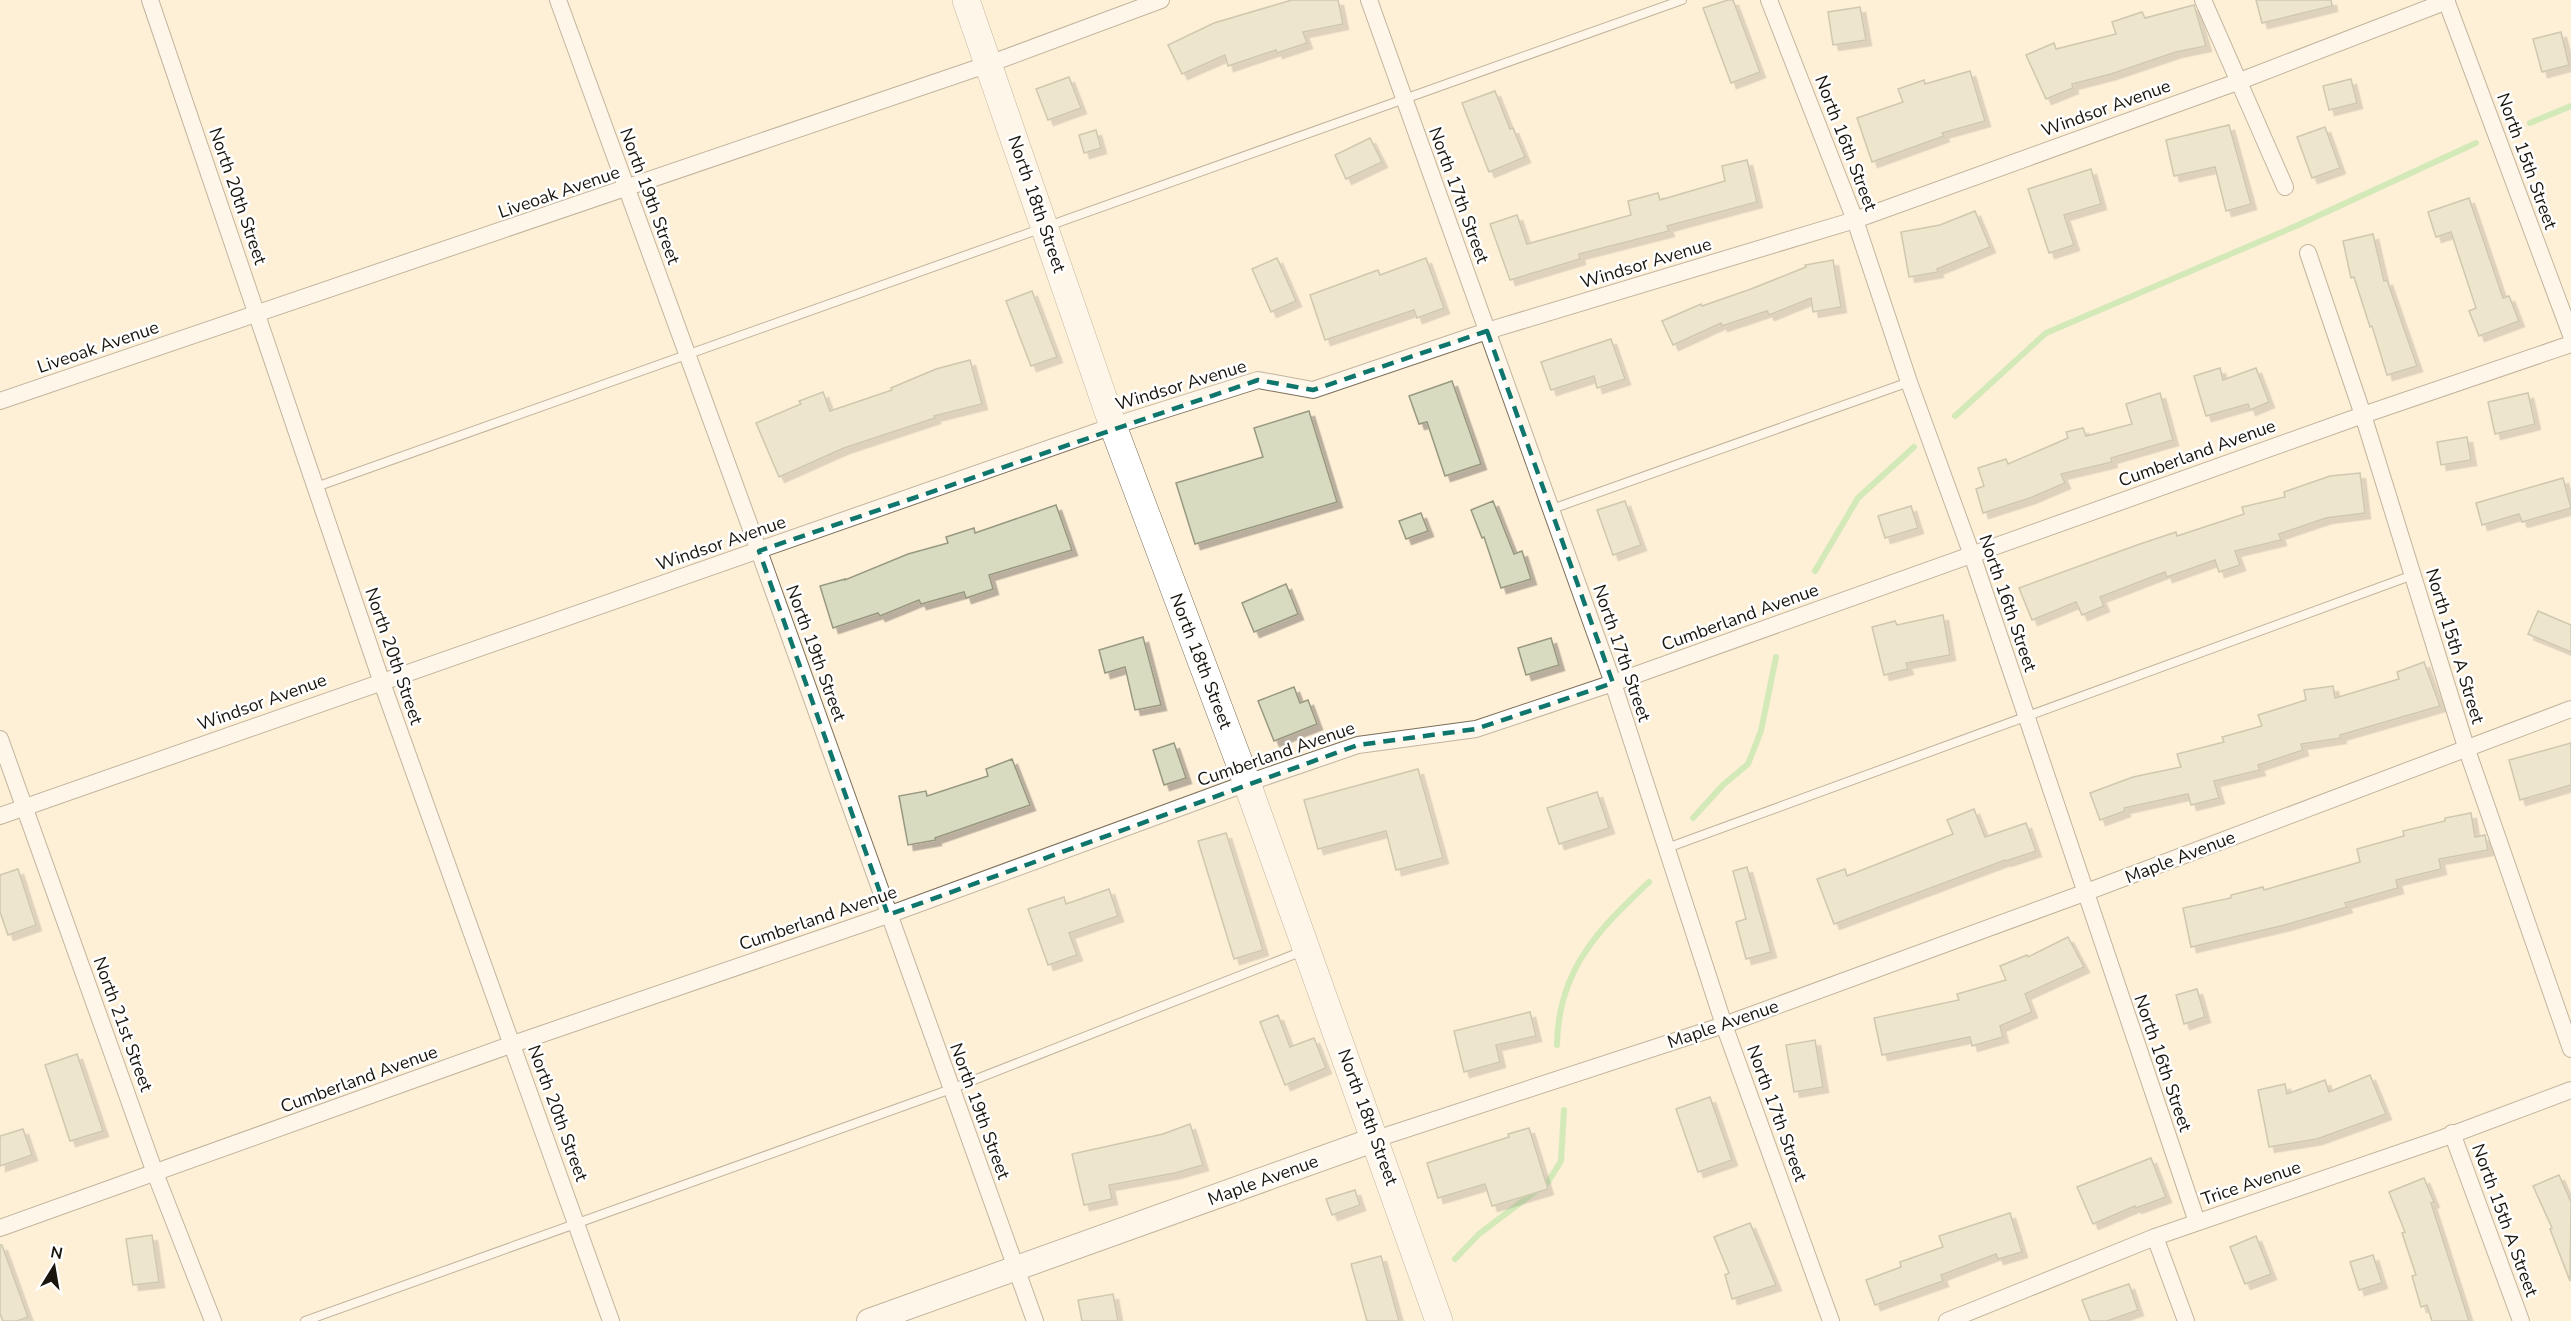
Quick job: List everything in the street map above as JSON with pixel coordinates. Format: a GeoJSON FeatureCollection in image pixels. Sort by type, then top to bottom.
{"type":"FeatureCollection","features":[{"type":"Feature","properties":{"kind":"main road","name":"North 18th Street"},"geometry":{"type":"LineString","coordinates":[[966,0],[1113,426],[1247,783],[1376,1139],[1439,1321]]}},
{"type":"Feature","properties":{"kind":"street","name":"North 20th Street"},"geometry":{"type":"LineString","coordinates":[[150,0],[381,680],[611,1321]]}},
{"type":"Feature","properties":{"kind":"street","name":"North 19th Street"},"geometry":{"type":"LineString","coordinates":[[558,0],[759,551],[1035,1321]]}},
{"type":"Feature","properties":{"kind":"street","name":"Liveoak Avenue"},"geometry":{"type":"LineString","coordinates":[[0,401],[989,64],[1161,0]]}},
{"type":"Feature","properties":{"kind":"street","name":"North 17th Street"},"geometry":{"type":"LineString","coordinates":[[1369,0],[1552,509],[1612,683],[1724,1025],[1831,1321]]}},
{"type":"Feature","properties":{"kind":"street","name":"North 16th Street"},"geometry":{"type":"LineString","coordinates":[[1769,0],[1855,220],[1909,382],[1972,555],[2084,894],[2197,1222]]}},
{"type":"Feature","properties":{"kind":"street"},"geometry":{"type":"LineString","coordinates":[[2203,0],[2285,187]]}},
{"type":"Feature","properties":{"kind":"street","name":"Windsor Avenue"},"geometry":{"type":"LineString","coordinates":[[0,816],[381,680],[759,551],[1113,426],[1258,380],[1313,390],[1487,331],[1855,220],[2240,81],[2446,1]]}},
{"type":"Feature","properties":{"kind":"street","name":"North 15th Street"},"geometry":{"type":"LineString","coordinates":[[2446,1],[2571,335]]}},
{"type":"Feature","properties":{"kind":"street","name":"North 15th A Street"},"geometry":{"type":"LineString","coordinates":[[2308,253],[2363,415],[2466,747],[2571,1049]]}},
{"type":"Feature","properties":{"kind":"street","name":"Cumberland Avenue"},"geometry":{"type":"LineString","coordinates":[[0,1228],[513,1044],[888,915],[1247,783],[1358,745],[1476,729],[1612,683],[2363,415],[2571,344]]}},
{"type":"Feature","properties":{"kind":"street","name":"Maple Avenue"},"geometry":{"type":"LineString","coordinates":[[869,1321],[1376,1139],[1724,1025],[2084,894],[2571,709]]}},
{"type":"Feature","properties":{"kind":"street","name":"North 21st Street"},"geometry":{"type":"LineString","coordinates":[[0,739],[155,1173],[213,1321]]}},
{"type":"Feature","properties":{"kind":"street","name":"Trice Avenue"},"geometry":{"type":"LineString","coordinates":[[1947,1321],[2155,1237],[2444,1138],[2452,1133],[2571,1090]]}},
{"type":"Feature","properties":{"kind":"street","name":"North 15th A Street"},"geometry":{"type":"LineString","coordinates":[[2452,1133],[2521,1321]]}},
{"type":"Feature","properties":{"kind":"street"},"geometry":{"type":"LineString","coordinates":[[2155,1237],[2186,1321]]}},
{"type":"Feature","properties":{"kind":"lane"},"geometry":{"type":"LineString","coordinates":[[316,487],[1046,229],[1682,0]]}},
{"type":"Feature","properties":{"kind":"lane"},"geometry":{"type":"LineString","coordinates":[[1552,509],[1909,382]]}},
{"type":"Feature","properties":{"kind":"lane"},"geometry":{"type":"LineString","coordinates":[[1666,848],[2413,575]]}},
{"type":"Feature","properties":{"kind":"lane"},"geometry":{"type":"LineString","coordinates":[[305,1321],[951,1089],[1307,949]]}},
{"type":"Feature","properties":{"kind":"highlighted area"},"geometry":{"type":"Polygon","coordinates":[[[1487,331],[1613,683],[1476,729],[1358,745],[888,915],[759,551],[1258,380],[1313,390],[1487,331]]]}},
{"type":"Feature","properties":{"kind":"building"},"geometry":{"type":"Polygon","coordinates":[[[1292,0],[1338,0],[1343,24],[1303,32],[1307,43],[1277,53],[1276,50],[1228,66],[1225,55],[1182,74],[1168,45],[1214,23],[1292,0]]]}},
{"type":"Feature","properties":{"kind":"building"},"geometry":{"type":"Polygon","coordinates":[[[1733,0],[1760,72],[1731,83],[1703,8],[1733,0]]]}},
{"type":"Feature","properties":{"kind":"building"},"geometry":{"type":"Polygon","coordinates":[[[2256,0],[2331,0],[2332,6],[2262,23],[2256,0]]]}},
{"type":"Feature","properties":{"kind":"building"},"geometry":{"type":"Polygon","coordinates":[[[2194,5],[2206,46],[2176,52],[2111,74],[2072,84],[2073,88],[2046,99],[2026,55],[2054,43],[2056,49],[2116,34],[2112,22],[2142,12],[2145,18],[2194,5]]]}},
{"type":"Feature","properties":{"kind":"building"},"geometry":{"type":"Polygon","coordinates":[[[1860,7],[1866,40],[1833,45],[1828,12],[1860,7]]]}},
{"type":"Feature","properties":{"kind":"building"},"geometry":{"type":"Polygon","coordinates":[[[2561,32],[2569,65],[2542,72],[2533,39],[2561,32]]]}},
{"type":"Feature","properties":{"kind":"building"},"geometry":{"type":"Polygon","coordinates":[[[1970,71],[1985,121],[1942,133],[1944,136],[1872,162],[1857,118],[1903,102],[1898,89],[1924,80],[1925,84],[1970,71]]]}},
{"type":"Feature","properties":{"kind":"building"},"geometry":{"type":"Polygon","coordinates":[[[1069,77],[1081,108],[1048,120],[1036,89],[1069,77]]]}},
{"type":"Feature","properties":{"kind":"building"},"geometry":{"type":"Polygon","coordinates":[[[2351,79],[2357,103],[2329,110],[2323,86],[2351,79]]]}},
{"type":"Feature","properties":{"kind":"building"},"geometry":{"type":"Polygon","coordinates":[[[1495,91],[1510,129],[1513,128],[1525,157],[1489,172],[1462,103],[1495,91]]]}},
{"type":"Feature","properties":{"kind":"building"},"geometry":{"type":"Polygon","coordinates":[[[2229,125],[2251,204],[2226,211],[2215,167],[2174,176],[2166,140],[2229,125]]]}},
{"type":"Feature","properties":{"kind":"building"},"geometry":{"type":"Polygon","coordinates":[[[2325,127],[2340,168],[2312,178],[2297,137],[2325,127]]]}},
{"type":"Feature","properties":{"kind":"building"},"geometry":{"type":"Polygon","coordinates":[[[1096,130],[1101,148],[1084,153],[1079,135],[1096,130]]]}},
{"type":"Feature","properties":{"kind":"building"},"geometry":{"type":"Polygon","coordinates":[[[1370,138],[1382,162],[1346,179],[1335,155],[1370,138]]]}},
{"type":"Feature","properties":{"kind":"building"},"geometry":{"type":"Polygon","coordinates":[[[1747,160],[1757,202],[1667,226],[1669,231],[1579,254],[1580,259],[1510,280],[1490,224],[1517,215],[1527,244],[1631,215],[1628,201],[1658,193],[1660,200],[1725,181],[1722,166],[1747,160]]]}},
{"type":"Feature","properties":{"kind":"building"},"geometry":{"type":"Polygon","coordinates":[[[2091,169],[2101,204],[2064,215],[2074,245],[2049,253],[2028,189],[2091,169]]]}},
{"type":"Feature","properties":{"kind":"building"},"geometry":{"type":"Polygon","coordinates":[[[2469,198],[2503,298],[2509,296],[2519,321],[2479,336],[2469,311],[2476,308],[2451,232],[2436,237],[2428,212],[2469,198]]]}},
{"type":"Feature","properties":{"kind":"building"},"geometry":{"type":"Polygon","coordinates":[[[1975,211],[1990,247],[1937,269],[1938,272],[1909,277],[1901,232],[1940,225],[1975,211]]]}},
{"type":"Feature","properties":{"kind":"building"},"geometry":{"type":"Polygon","coordinates":[[[2373,234],[2384,281],[2387,280],[2417,366],[2387,375],[2354,277],[2351,278],[2343,241],[2373,234]]]}},
{"type":"Feature","properties":{"kind":"building"},"geometry":{"type":"Polygon","coordinates":[[[1277,258],[1296,301],[1271,312],[1252,269],[1277,258]]]}},
{"type":"Feature","properties":{"kind":"building"},"geometry":{"type":"Polygon","coordinates":[[[1426,258],[1444,308],[1417,318],[1414,310],[1325,340],[1310,295],[1378,270],[1380,275],[1426,258]]]}},
{"type":"Feature","properties":{"kind":"building"},"geometry":{"type":"Polygon","coordinates":[[[1833,260],[1841,307],[1813,312],[1811,298],[1769,315],[1767,311],[1722,326],[1721,323],[1673,345],[1662,321],[1701,304],[1702,306],[1751,289],[1806,267],[1805,265],[1833,260]]]}},
{"type":"Feature","properties":{"kind":"building"},"geometry":{"type":"Polygon","coordinates":[[[1032,291],[1057,357],[1031,366],[1006,301],[1032,291]]]}},
{"type":"Feature","properties":{"kind":"building"},"geometry":{"type":"Polygon","coordinates":[[[1611,339],[1625,379],[1597,388],[1594,376],[1551,390],[1541,362],[1611,339]]]}},
{"type":"Feature","properties":{"kind":"building"},"geometry":{"type":"Polygon","coordinates":[[[970,360],[982,404],[934,416],[935,418],[844,448],[779,477],[756,423],[801,404],[799,401],[823,392],[830,411],[892,390],[891,388],[936,369],[970,360]]]}},
{"type":"Feature","properties":{"kind":"building"},"geometry":{"type":"Polygon","coordinates":[[[2220,368],[2223,380],[2256,368],[2269,402],[2250,410],[2248,404],[2206,416],[2194,376],[2220,368]]]}},
{"type":"Feature","properties":{"kind":"building"},"geometry":{"type":"Polygon","coordinates":[[[1452,381],[1481,464],[1445,476],[1427,422],[1419,424],[1409,396],[1452,381]]]}},
{"type":"Feature","properties":{"kind":"building"},"geometry":{"type":"Polygon","coordinates":[[[2160,393],[2173,440],[2111,458],[2112,462],[2061,474],[2065,483],[2030,498],[1983,513],[1976,489],[1984,486],[1978,468],[2006,459],[2008,464],[2068,438],[2066,432],[2083,428],[2086,436],[2132,424],[2126,404],[2160,393]]]}},
{"type":"Feature","properties":{"kind":"building"},"geometry":{"type":"Polygon","coordinates":[[[2528,393],[2535,424],[2495,434],[2488,402],[2528,393]]]}},
{"type":"Feature","properties":{"kind":"building"},"geometry":{"type":"Polygon","coordinates":[[[1309,411],[1337,502],[1195,544],[1176,483],[1263,457],[1254,428],[1309,411]]]}},
{"type":"Feature","properties":{"kind":"building"},"geometry":{"type":"Polygon","coordinates":[[[2467,437],[2471,460],[2441,465],[2437,442],[2467,437]]]}},
{"type":"Feature","properties":{"kind":"building"},"geometry":{"type":"Polygon","coordinates":[[[2360,473],[2365,513],[2326,518],[2279,534],[2281,540],[2235,551],[2240,565],[2219,572],[2215,560],[2167,577],[2165,572],[2100,597],[2104,606],[2082,615],[2076,602],[2032,620],[2019,588],[2176,532],[2177,536],[2244,514],[2242,507],[2285,497],[2284,492],[2330,476],[2360,473]]]}},
{"type":"Feature","properties":{"kind":"building"},"geometry":{"type":"Polygon","coordinates":[[[2563,478],[2571,508],[2522,522],[2519,514],[2482,525],[2476,503],[2563,478]]]}},
{"type":"Feature","properties":{"kind":"building"},"geometry":{"type":"Polygon","coordinates":[[[1493,501],[1514,554],[1522,551],[1531,579],[1501,588],[1484,537],[1482,538],[1471,510],[1493,501]]]}},
{"type":"Feature","properties":{"kind":"building"},"geometry":{"type":"Polygon","coordinates":[[[1625,501],[1641,545],[1613,555],[1597,510],[1625,501]]]}},
{"type":"Feature","properties":{"kind":"building"},"geometry":{"type":"Polygon","coordinates":[[[1056,505],[1072,550],[989,575],[993,589],[966,598],[964,592],[921,604],[919,600],[880,616],[878,613],[833,628],[820,586],[845,580],[908,554],[948,543],[946,537],[974,528],[975,533],[1056,505]]]}},
{"type":"Feature","properties":{"kind":"building"},"geometry":{"type":"Polygon","coordinates":[[[1911,506],[1918,528],[1885,538],[1878,516],[1911,506]]]}},
{"type":"Feature","properties":{"kind":"building"},"geometry":{"type":"Polygon","coordinates":[[[1421,513],[1428,531],[1406,539],[1399,521],[1421,513]]]}},
{"type":"Feature","properties":{"kind":"building"},"geometry":{"type":"Polygon","coordinates":[[[1286,584],[1298,614],[1254,632],[1242,603],[1286,584]]]}},
{"type":"Feature","properties":{"kind":"building"},"geometry":{"type":"Polygon","coordinates":[[[2538,611],[2571,625],[2571,652],[2528,634],[2538,611]]]}},
{"type":"Feature","properties":{"kind":"building"},"geometry":{"type":"Polygon","coordinates":[[[1943,615],[1950,655],[1906,663],[1908,669],[1884,675],[1872,627],[1895,621],[1897,625],[1943,615]]]}},
{"type":"Feature","properties":{"kind":"building"},"geometry":{"type":"Polygon","coordinates":[[[1143,637],[1161,705],[1135,710],[1125,667],[1105,673],[1099,650],[1143,637]]]}},
{"type":"Feature","properties":{"kind":"building"},"geometry":{"type":"Polygon","coordinates":[[[1551,638],[1559,665],[1526,675],[1518,648],[1551,638]]]}},
{"type":"Feature","properties":{"kind":"building"},"geometry":{"type":"Polygon","coordinates":[[[2424,662],[2440,706],[2340,735],[2341,738],[2301,744],[2303,750],[2258,765],[2260,770],[2214,781],[2219,798],[2191,805],[2188,794],[2124,808],[2125,811],[2100,820],[2090,793],[2133,777],[2181,767],[2177,754],[2224,742],[2222,737],[2262,726],[2258,715],[2306,700],[2304,690],[2333,686],[2335,698],[2399,679],[2397,672],[2424,662]]]}},
{"type":"Feature","properties":{"kind":"building"},"geometry":{"type":"Polygon","coordinates":[[[1294,687],[1300,703],[1308,700],[1317,724],[1274,741],[1258,701],[1294,687]]]}},
{"type":"Feature","properties":{"kind":"building"},"geometry":{"type":"Polygon","coordinates":[[[1174,743],[1186,778],[1164,785],[1153,750],[1174,743]]]}},
{"type":"Feature","properties":{"kind":"building"},"geometry":{"type":"Polygon","coordinates":[[[2571,743],[2571,785],[2520,800],[2509,760],[2571,743]]]}},
{"type":"Feature","properties":{"kind":"building"},"geometry":{"type":"Polygon","coordinates":[[[1012,759],[1030,805],[935,838],[936,840],[908,845],[899,796],[926,791],[927,796],[988,776],[986,769],[1012,759]]]}},
{"type":"Feature","properties":{"kind":"building"},"geometry":{"type":"Polygon","coordinates":[[[1418,769],[1443,858],[1396,870],[1386,831],[1318,849],[1304,800],[1418,769]]]}},
{"type":"Feature","properties":{"kind":"building"},"geometry":{"type":"Polygon","coordinates":[[[1597,792],[1609,828],[1559,844],[1547,808],[1597,792]]]}},
{"type":"Feature","properties":{"kind":"building"},"geometry":{"type":"Polygon","coordinates":[[[1974,809],[1985,837],[2026,823],[2036,851],[2005,860],[1834,924],[1817,879],[1845,869],[1847,876],[1953,834],[1947,820],[1974,809]]]}},
{"type":"Feature","properties":{"kind":"building"},"geometry":{"type":"Polygon","coordinates":[[[2471,813],[2475,837],[2485,835],[2488,850],[2439,859],[2441,869],[2396,880],[2398,888],[2345,903],[2347,907],[2285,925],[2191,947],[2183,908],[2231,898],[2231,895],[2263,887],[2264,890],[2360,862],[2357,849],[2404,836],[2403,831],[2445,821],[2445,818],[2471,813]]]}},
{"type":"Feature","properties":{"kind":"building"},"geometry":{"type":"Polygon","coordinates":[[[1226,833],[1263,950],[1234,959],[1198,841],[1226,833]]]}},
{"type":"Feature","properties":{"kind":"building"},"geometry":{"type":"Polygon","coordinates":[[[1747,867],[1771,952],[1746,959],[1736,922],[1746,919],[1733,871],[1747,867]]]}},
{"type":"Feature","properties":{"kind":"building"},"geometry":{"type":"Polygon","coordinates":[[[18,869],[36,925],[8,935],[0,912],[0,875],[18,869]]]}},
{"type":"Feature","properties":{"kind":"building"},"geometry":{"type":"Polygon","coordinates":[[[1109,889],[1118,916],[1069,933],[1077,955],[1048,965],[1028,909],[1064,897],[1066,904],[1109,889]]]}},
{"type":"Feature","properties":{"kind":"building"},"geometry":{"type":"Polygon","coordinates":[[[2068,937],[2084,967],[2025,994],[2032,1012],[2000,1026],[2003,1037],[1972,1046],[1970,1037],[1882,1055],[1874,1018],[1959,1000],[1957,994],[2006,980],[2000,966],[2027,955],[2028,957],[2068,937]]]}},
{"type":"Feature","properties":{"kind":"building"},"geometry":{"type":"Polygon","coordinates":[[[2197,989],[2205,1017],[2184,1024],[2176,995],[2197,989]]]}},
{"type":"Feature","properties":{"kind":"building"},"geometry":{"type":"Polygon","coordinates":[[[1530,1012],[1536,1036],[1496,1045],[1500,1062],[1464,1072],[1454,1031],[1530,1012]]]}},
{"type":"Feature","properties":{"kind":"building"},"geometry":{"type":"Polygon","coordinates":[[[1278,1015],[1290,1047],[1314,1038],[1326,1068],[1285,1085],[1260,1022],[1278,1015]]]}},
{"type":"Feature","properties":{"kind":"building"},"geometry":{"type":"Polygon","coordinates":[[[1815,1040],[1823,1087],[1794,1092],[1786,1045],[1815,1040]]]}},
{"type":"Feature","properties":{"kind":"building"},"geometry":{"type":"Polygon","coordinates":[[[77,1054],[103,1131],[70,1141],[45,1065],[77,1054]]]}},
{"type":"Feature","properties":{"kind":"building"},"geometry":{"type":"Polygon","coordinates":[[[2370,1075],[2386,1114],[2317,1139],[2269,1147],[2258,1090],[2285,1084],[2287,1094],[2325,1080],[2329,1092],[2370,1075]]]}},
{"type":"Feature","properties":{"kind":"building"},"geometry":{"type":"Polygon","coordinates":[[[1710,1097],[1732,1160],[1698,1172],[1676,1109],[1710,1097]]]}},
{"type":"Feature","properties":{"kind":"building"},"geometry":{"type":"Polygon","coordinates":[[[1190,1124],[1203,1165],[1175,1173],[1109,1185],[1112,1199],[1084,1205],[1072,1154],[1163,1134],[1190,1124]]]}},
{"type":"Feature","properties":{"kind":"building"},"geometry":{"type":"Polygon","coordinates":[[[1529,1128],[1548,1189],[1492,1206],[1485,1184],[1438,1198],[1427,1163],[1509,1137],[1508,1134],[1529,1128]]]}},
{"type":"Feature","properties":{"kind":"building"},"geometry":{"type":"Polygon","coordinates":[[[23,1129],[32,1155],[0,1166],[0,1136],[23,1129]]]}},
{"type":"Feature","properties":{"kind":"building"},"geometry":{"type":"Polygon","coordinates":[[[2151,1158],[2166,1197],[2136,1208],[2135,1206],[2093,1224],[2077,1187],[2151,1158]]]}},
{"type":"Feature","properties":{"kind":"building"},"geometry":{"type":"Polygon","coordinates":[[[2559,1175],[2571,1202],[2570,1281],[2550,1229],[2552,1228],[2533,1186],[2559,1175]]]}},
{"type":"Feature","properties":{"kind":"building"},"geometry":{"type":"Polygon","coordinates":[[[2424,1178],[2434,1202],[2431,1203],[2469,1321],[2432,1321],[2427,1305],[2421,1307],[2412,1276],[2416,1275],[2402,1233],[2405,1232],[2389,1192],[2424,1178]]]}},
{"type":"Feature","properties":{"kind":"building"},"geometry":{"type":"Polygon","coordinates":[[[1355,1190],[1360,1205],[1332,1215],[1326,1199],[1355,1190]]]}},
{"type":"Feature","properties":{"kind":"building"},"geometry":{"type":"Polygon","coordinates":[[[2010,1213],[2022,1252],[1998,1259],[1996,1254],[1941,1275],[1943,1281],[1875,1305],[1866,1280],[1901,1267],[1900,1262],[1943,1247],[1939,1236],[2010,1213]]]}},
{"type":"Feature","properties":{"kind":"building"},"geometry":{"type":"Polygon","coordinates":[[[1750,1223],[1776,1285],[1732,1299],[1725,1275],[1729,1273],[1714,1237],[1750,1223]]]}},
{"type":"Feature","properties":{"kind":"building"},"geometry":{"type":"Polygon","coordinates":[[[152,1235],[159,1282],[133,1285],[126,1239],[152,1235]]]}},
{"type":"Feature","properties":{"kind":"building"},"geometry":{"type":"Polygon","coordinates":[[[2256,1236],[2271,1274],[2245,1284],[2230,1247],[2256,1236]]]}},
{"type":"Feature","properties":{"kind":"building"},"geometry":{"type":"Polygon","coordinates":[[[0,1245],[2,1245],[28,1317],[17,1321],[3,1321],[0,1314],[0,1245]]]}},
{"type":"Feature","properties":{"kind":"building"},"geometry":{"type":"Polygon","coordinates":[[[2373,1255],[2382,1283],[2359,1290],[2350,1262],[2373,1255]]]}},
{"type":"Feature","properties":{"kind":"building"},"geometry":{"type":"Polygon","coordinates":[[[1381,1256],[1399,1321],[1367,1321],[1351,1264],[1381,1256]]]}},
{"type":"Feature","properties":{"kind":"building"},"geometry":{"type":"Polygon","coordinates":[[[2129,1284],[2138,1310],[2107,1321],[2090,1321],[2082,1300],[2129,1284]]]}},
{"type":"Feature","properties":{"kind":"building"},"geometry":{"type":"Polygon","coordinates":[[[1113,1294],[1118,1321],[1082,1321],[1078,1300],[1113,1294]]]}},
{"type":"Feature","properties":{"kind":"waterway"},"geometry":{"type":"LineString","coordinates":[[2530,123],[2571,106]]}},
{"type":"Feature","properties":{"kind":"waterway"},"geometry":{"type":"LineString","coordinates":[[1955,416],[2046,333],[2296,226],[2476,143]]}},
{"type":"Feature","properties":{"kind":"waterway"},"geometry":{"type":"LineString","coordinates":[[1815,571],[1858,498],[1914,447]]}},
{"type":"Feature","properties":{"kind":"waterway"},"geometry":{"type":"LineString","coordinates":[[1693,818],[1723,785],[1748,764],[1761,731],[1776,657]]}},
{"type":"Feature","properties":{"kind":"waterway"},"geometry":{"type":"LineString","coordinates":[[1557,1045],[1559,1018],[1565,995],[1584,953],[1613,917],[1649,882]]}},
{"type":"Feature","properties":{"kind":"waterway"},"geometry":{"type":"LineString","coordinates":[[1455,1259],[1479,1234],[1548,1182],[1561,1161],[1564,1110]]}}]}
